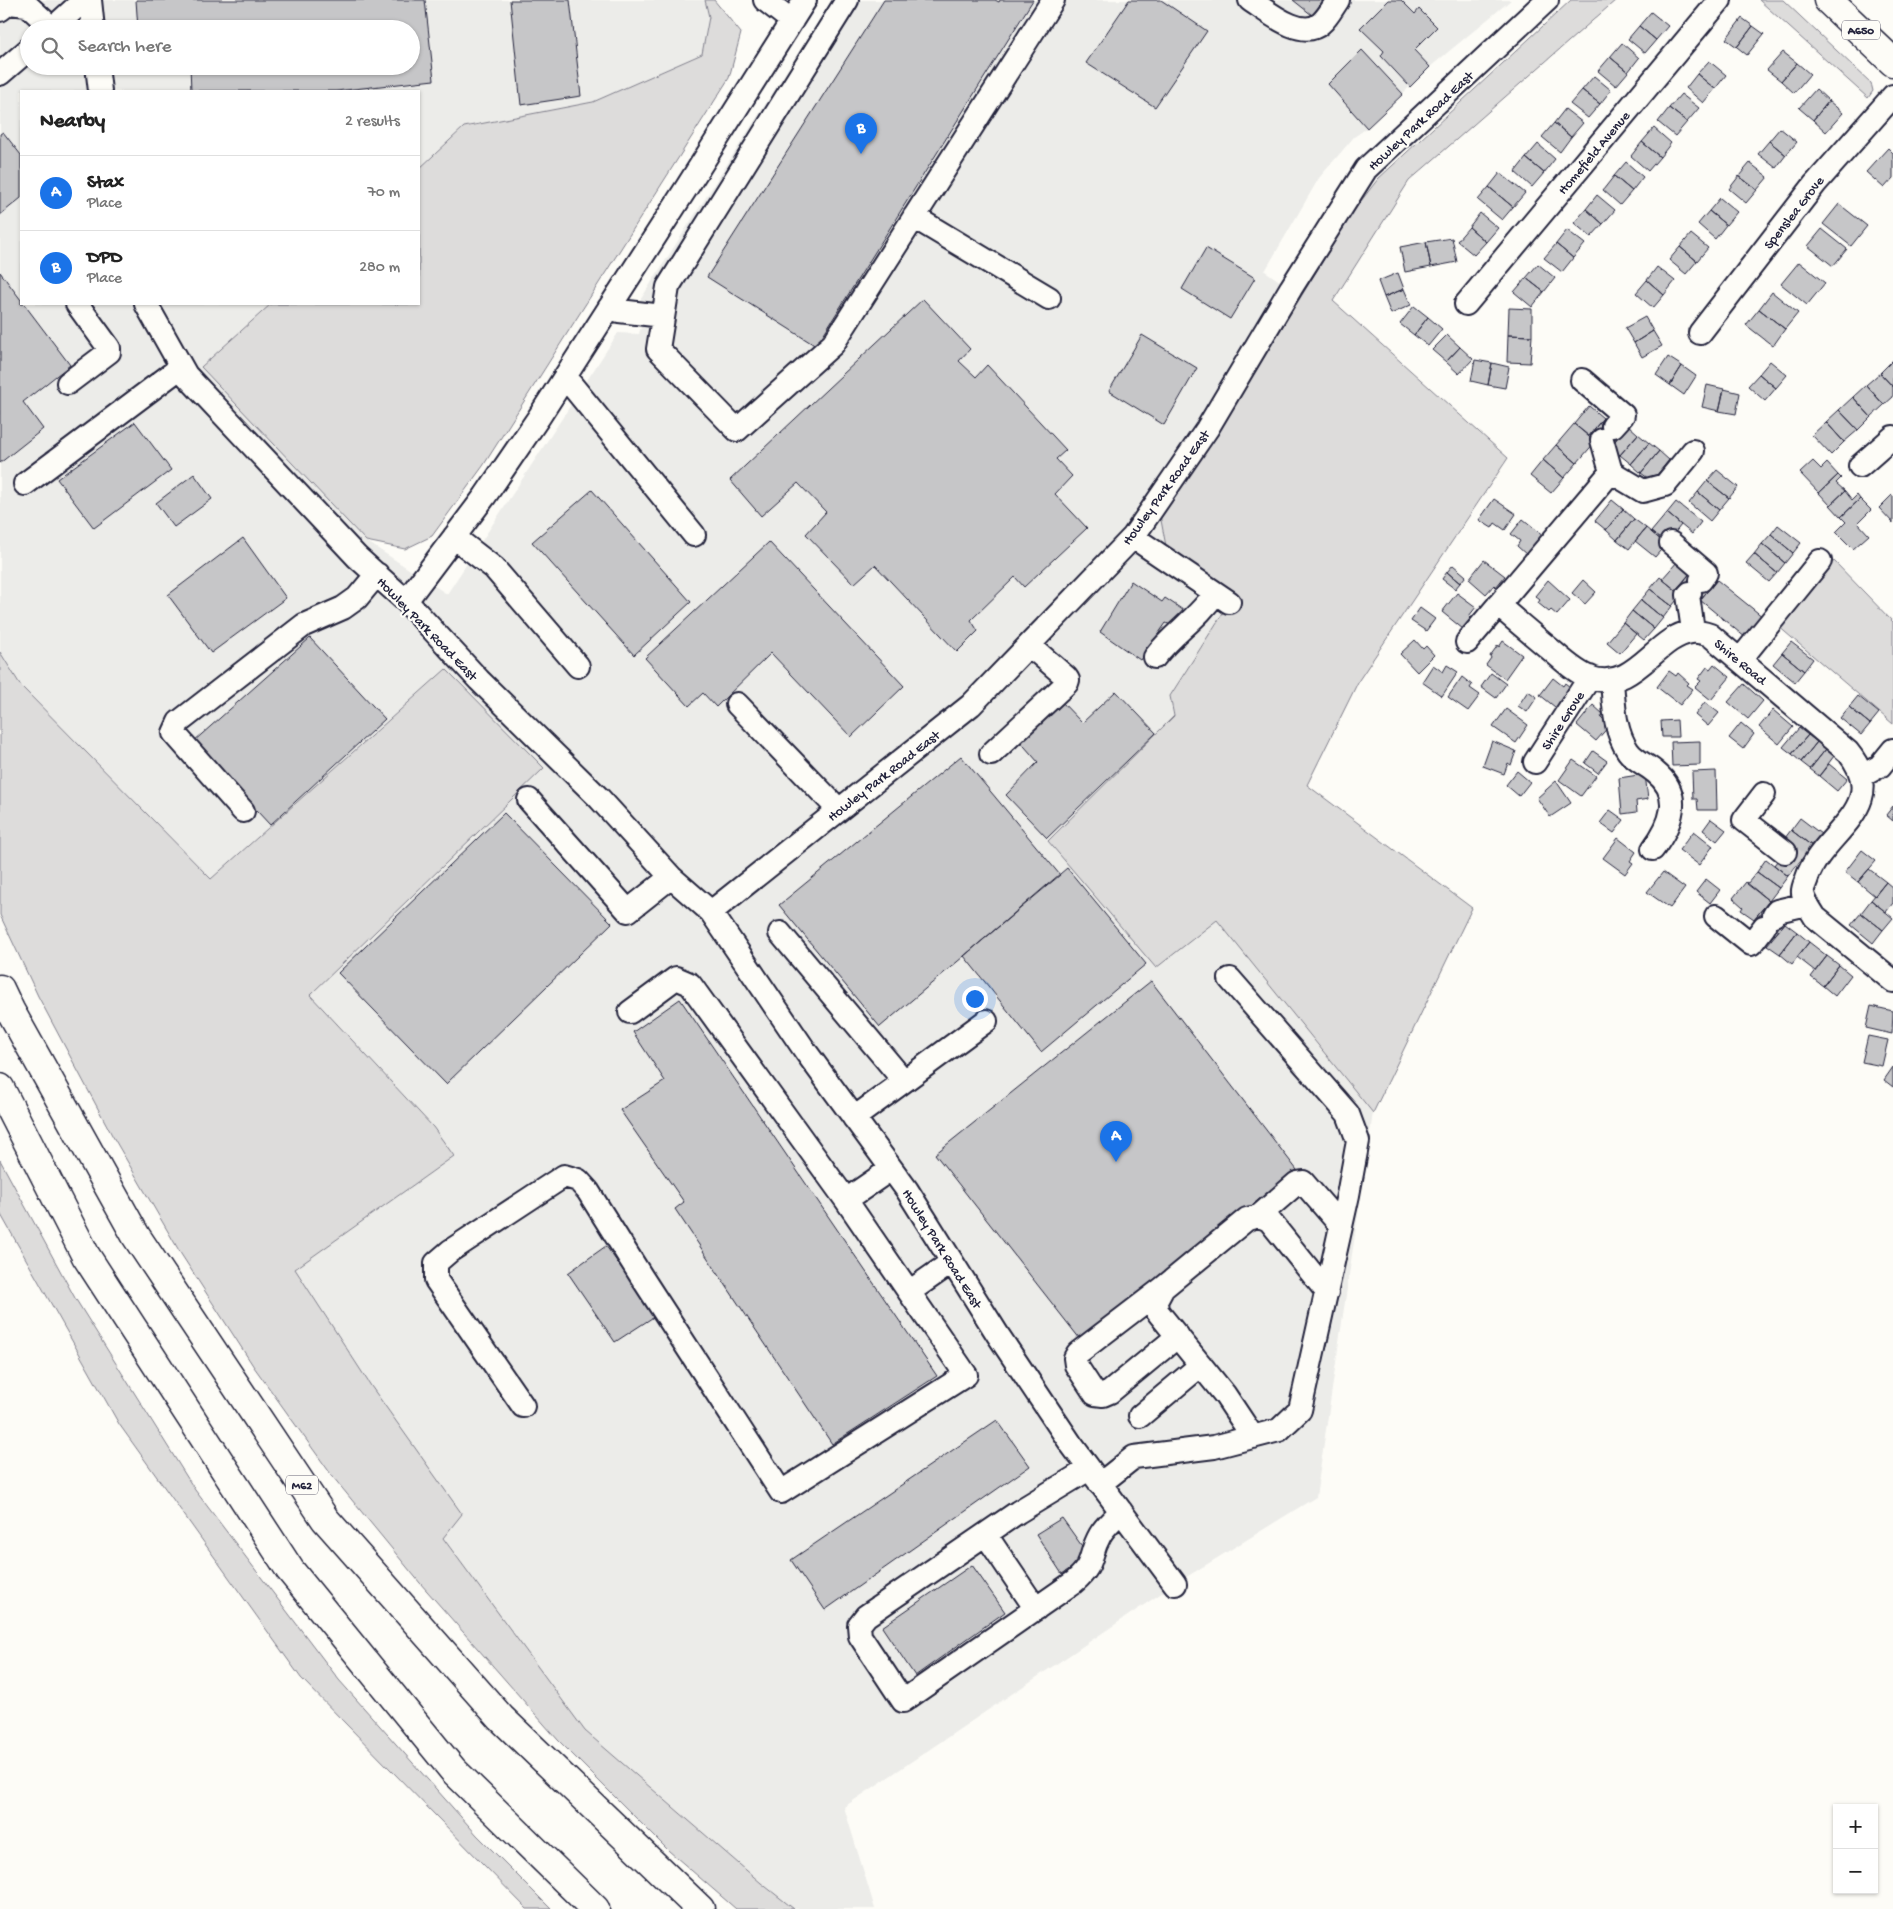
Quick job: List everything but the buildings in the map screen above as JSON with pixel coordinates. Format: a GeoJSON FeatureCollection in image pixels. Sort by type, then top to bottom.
{"type":"FeatureCollection","features":[{"type":"Feature","properties":{"kind":"main road","name":"A650"},"geometry":{"type":"LineString","coordinates":[[1828,0],[1893,62]]}},
{"type":"Feature","properties":{"kind":"main road","name":"M62"},"geometry":{"type":"LineString","coordinates":[[0,989],[136,1236],[325,1519],[501,1718],[700,1909]]}},
{"type":"Feature","properties":{"kind":"main road"},"geometry":{"type":"LineString","coordinates":[[0,1088],[86,1256],[290,1570],[453,1770],[595,1909]]}},
{"type":"Feature","properties":{"kind":"street"},"geometry":{"type":"LineString","coordinates":[[61,20],[84,0]]}},
{"type":"Feature","properties":{"kind":"street"},"geometry":{"type":"LineString","coordinates":[[90,0],[92,20]]}},
{"type":"Feature","properties":{"kind":"street"},"geometry":{"type":"LineString","coordinates":[[765,0],[792,21]]}},
{"type":"Feature","properties":{"kind":"street"},"geometry":{"type":"LineString","coordinates":[[406,601],[485,496],[565,377],[805,0]]}},
{"type":"Feature","properties":{"kind":"street"},"geometry":{"type":"LineString","coordinates":[[847,0],[668,287],[658,348],[738,430],[832,344],[1053,0]]}},
{"type":"Feature","properties":{"kind":"street"},"geometry":{"type":"LineString","coordinates":[[1250,0],[1289,24],[1302,29],[1312,28],[1321,23],[1338,0]]}},
{"type":"Feature","properties":{"kind":"street","name":"Howley Park Road East"},"geometry":{"type":"LineString","coordinates":[[711,912],[971,705],[1133,537],[1207,429],[1291,288],[1366,169],[1547,0]]}},
{"type":"Feature","properties":{"kind":"street","name":"Homefield Avenue"},"geometry":{"type":"LineString","coordinates":[[1466,304],[1720,0]]}},
{"type":"Feature","properties":{"kind":"street"},"geometry":{"type":"LineString","coordinates":[[0,10],[10,2],[27,5],[43,20]]}},
{"type":"Feature","properties":{"kind":"street"},"geometry":{"type":"LineString","coordinates":[[0,74],[20,57]]}},
{"type":"Feature","properties":{"kind":"street"},"geometry":{"type":"LineString","coordinates":[[98,75],[100,90]]}},
{"type":"Feature","properties":{"kind":"street","name":"Spenslea Grove"},"geometry":{"type":"LineString","coordinates":[[1700,333],[1815,184],[1893,96]]}},
{"type":"Feature","properties":{"kind":"street"},"geometry":{"type":"LineString","coordinates":[[914,217],[1048,298]]}},
{"type":"Feature","properties":{"kind":"street"},"geometry":{"type":"LineString","coordinates":[[68,383],[109,352],[109,348],[78,305]]}},
{"type":"Feature","properties":{"kind":"street","name":"Howley Park Road East"},"geometry":{"type":"LineString","coordinates":[[147,305],[186,375],[357,557],[406,601],[479,680],[599,798],[671,877],[711,912],[806,1052],[907,1190],[1003,1343],[1071,1444],[1175,1584]]}},
{"type":"Feature","properties":{"kind":"street"},"geometry":{"type":"LineString","coordinates":[[609,308],[619,311],[663,316]]}},
{"type":"Feature","properties":{"kind":"street"},"geometry":{"type":"LineString","coordinates":[[24,484],[181,367]]}},
{"type":"Feature","properties":{"kind":"street"},"geometry":{"type":"LineString","coordinates":[[565,377],[694,535]]}},
{"type":"Feature","properties":{"kind":"street"},"geometry":{"type":"LineString","coordinates":[[1467,642],[1610,472],[1608,433],[1623,415],[1582,380]]}},
{"type":"Feature","properties":{"kind":"street"},"geometry":{"type":"LineString","coordinates":[[1860,466],[1893,437]]}},
{"type":"Feature","properties":{"kind":"street"},"geometry":{"type":"LineString","coordinates":[[1610,472],[1642,491],[1665,485],[1693,452]]}},
{"type":"Feature","properties":{"kind":"street"},"geometry":{"type":"LineString","coordinates":[[454,537],[494,568],[578,666]]}},
{"type":"Feature","properties":{"kind":"street"},"geometry":{"type":"LineString","coordinates":[[1133,537],[1222,598],[1167,642],[1155,657]]}},
{"type":"Feature","properties":{"kind":"street"},"geometry":{"type":"LineString","coordinates":[[1498,605],[1568,664],[1590,678],[1612,681],[1625,675],[1679,636],[1693,631],[1688,595],[1706,573],[1671,543]]}},
{"type":"Feature","properties":{"kind":"street"},"geometry":{"type":"LineString","coordinates":[[1740,660],[1820,561]]}},
{"type":"Feature","properties":{"kind":"street"},"geometry":{"type":"LineString","coordinates":[[243,810],[174,733],[179,722],[304,625],[343,608],[357,598],[376,574]]}},
{"type":"Feature","properties":{"kind":"street","name":"Shire Road"},"geometry":{"type":"LineString","coordinates":[[1693,631],[1710,635],[1848,752],[1858,764],[1862,776]]}},
{"type":"Feature","properties":{"kind":"street"},"geometry":{"type":"LineString","coordinates":[[991,754],[1067,683],[1066,677],[1029,645]]}},
{"type":"Feature","properties":{"kind":"street","name":"Shire Grove"},"geometry":{"type":"LineString","coordinates":[[1535,762],[1590,678]]}},
{"type":"Feature","properties":{"kind":"street"},"geometry":{"type":"LineString","coordinates":[[1612,681],[1615,714],[1620,735],[1636,760],[1646,764],[1660,776],[1669,789],[1673,804],[1670,822],[1653,850]]}},
{"type":"Feature","properties":{"kind":"street"},"geometry":{"type":"LineString","coordinates":[[737,704],[839,810]]}},
{"type":"Feature","properties":{"kind":"street"},"geometry":{"type":"LineString","coordinates":[[1890,972],[1832,932],[1815,917],[1802,892],[1803,861],[1854,815],[1860,804],[1863,790],[1862,776],[1880,766],[1893,750]]}},
{"type":"Feature","properties":{"kind":"street"},"geometry":{"type":"LineString","coordinates":[[1764,794],[1744,820],[1803,861]]}},
{"type":"Feature","properties":{"kind":"street"},"geometry":{"type":"LineString","coordinates":[[529,800],[628,911],[671,877]]}},
{"type":"Feature","properties":{"kind":"street"},"geometry":{"type":"LineString","coordinates":[[1716,916],[1751,944],[1777,911],[1807,904]]}},
{"type":"Feature","properties":{"kind":"street"},"geometry":{"type":"LineString","coordinates":[[780,933],[904,1081]]}},
{"type":"Feature","properties":{"kind":"street"},"geometry":{"type":"LineString","coordinates":[[523,1406],[436,1280],[436,1263],[450,1251],[564,1176],[578,1180],[588,1191],[781,1492],[966,1376],[846,1200],[690,984],[676,978],[630,1012]]}},
{"type":"Feature","properties":{"kind":"street"},"geometry":{"type":"LineString","coordinates":[[1121,1511],[1100,1535],[1086,1572],[903,1701],[860,1636],[859,1625],[866,1616],[1018,1512],[1134,1456],[1214,1447],[1279,1430],[1300,1410],[1327,1292],[1358,1140],[1348,1114],[1230,980]]}},
{"type":"Feature","properties":{"kind":"street"},"geometry":{"type":"LineString","coordinates":[[854,1118],[986,1022]]}},
{"type":"Feature","properties":{"kind":"street"},"geometry":{"type":"LineString","coordinates":[[846,1200],[891,1169]]}},
{"type":"Feature","properties":{"kind":"street"},"geometry":{"type":"LineString","coordinates":[[1178,1336],[1110,1392],[1103,1395],[1096,1394],[1076,1365],[1075,1358],[1078,1353],[1163,1288],[1247,1219],[1259,1216],[1297,1183],[1303,1182],[1341,1226]]}},
{"type":"Feature","properties":{"kind":"street"},"geometry":{"type":"LineString","coordinates":[[1259,1216],[1268,1220],[1327,1292]]}},
{"type":"Feature","properties":{"kind":"street"},"geometry":{"type":"LineString","coordinates":[[909,1292],[952,1262]]}},
{"type":"Feature","properties":{"kind":"street"},"geometry":{"type":"LineString","coordinates":[[1163,1288],[1156,1301],[1157,1311],[1225,1395],[1253,1437]]}},
{"type":"Feature","properties":{"kind":"street"},"geometry":{"type":"LineString","coordinates":[[1140,1416],[1201,1365]]}},
{"type":"Feature","properties":{"kind":"street"},"geometry":{"type":"LineString","coordinates":[[986,1535],[1036,1609]]}},
{"type":"Feature","properties":{"kind":"shaded area"},"geometry":{"type":"Polygon","coordinates":[[[0,0],[705,0],[709,17],[702,54],[593,102],[464,127],[420,168],[420,90],[20,90],[20,305],[270,305],[201,367],[366,541],[447,594],[618,333],[639,334],[642,323],[637,305],[832,0],[1511,0],[1430,67],[1367,128],[1354,137],[1319,178],[1265,271],[1301,296],[1207,450],[1160,510],[1235,594],[1170,696],[1174,716],[1048,841],[1217,919],[1373,1113],[1316,1497],[1175,1584],[844,1807],[875,1909],[794,1909],[761,1883],[585,1731],[443,1538],[371,1386],[295,1269],[454,1156],[433,1127],[310,995],[544,768],[446,669],[211,879],[21,686],[0,652],[0,0]]]}},
{"type":"Feature","properties":{"kind":"shaded area"},"geometry":{"type":"Polygon","coordinates":[[[705,0],[714,0],[741,33],[729,78],[483,466],[432,536],[405,549],[366,541],[201,367],[270,305],[420,305],[420,168],[464,127],[593,102],[702,54],[709,17],[705,0]]]}},
{"type":"Feature","properties":{"kind":"shaded area"},"geometry":{"type":"Polygon","coordinates":[[[1571,0],[1616,0],[1409,181],[1333,301],[1508,458],[1359,680],[1307,785],[1472,908],[1373,1113],[1217,920],[1156,968],[1048,841],[1174,716],[1170,696],[1235,594],[1166,546],[1159,510],[1207,450],[1354,210],[1378,179],[1571,0]]]}},
{"type":"Feature","properties":{"kind":"shaded area"},"geometry":{"type":"Polygon","coordinates":[[[1759,0],[1783,0],[1871,83],[1873,91],[1868,98],[1759,0]]]}},
{"type":"Feature","properties":{"kind":"shaded area"},"geometry":{"type":"Polygon","coordinates":[[[1834,561],[1893,622],[1893,724],[1778,626],[1834,561]]]}},
{"type":"Feature","properties":{"kind":"shaded area"},"geometry":{"type":"Polygon","coordinates":[[[0,652],[21,686],[211,879],[446,669],[544,768],[310,995],[433,1127],[454,1156],[295,1269],[371,1386],[462,1514],[443,1538],[585,1731],[761,1883],[794,1909],[736,1909],[669,1851],[558,1740],[420,1583],[333,1477],[254,1367],[181,1254],[112,1135],[38,996],[0,915],[0,652]]]}},
{"type":"Feature","properties":{"kind":"shaded area"},"geometry":{"type":"Polygon","coordinates":[[[0,1160],[75,1298],[195,1490],[339,1680],[477,1835],[551,1909],[527,1909],[301,1678],[119,1424],[0,1213],[0,1160]]]}},
{"type":"Feature","properties":{"kind":"tunnel"},"geometry":{"type":"LineString","coordinates":[[1785,852],[1798,863]]}},
{"type":"Feature","properties":{"kind":"place","name":"DPD"},"geometry":{"type":"Point","coordinates":[861,154]}},
{"type":"Feature","properties":{"kind":"place","name":"Stax"},"geometry":{"type":"Point","coordinates":[1116,1162]}}]}
